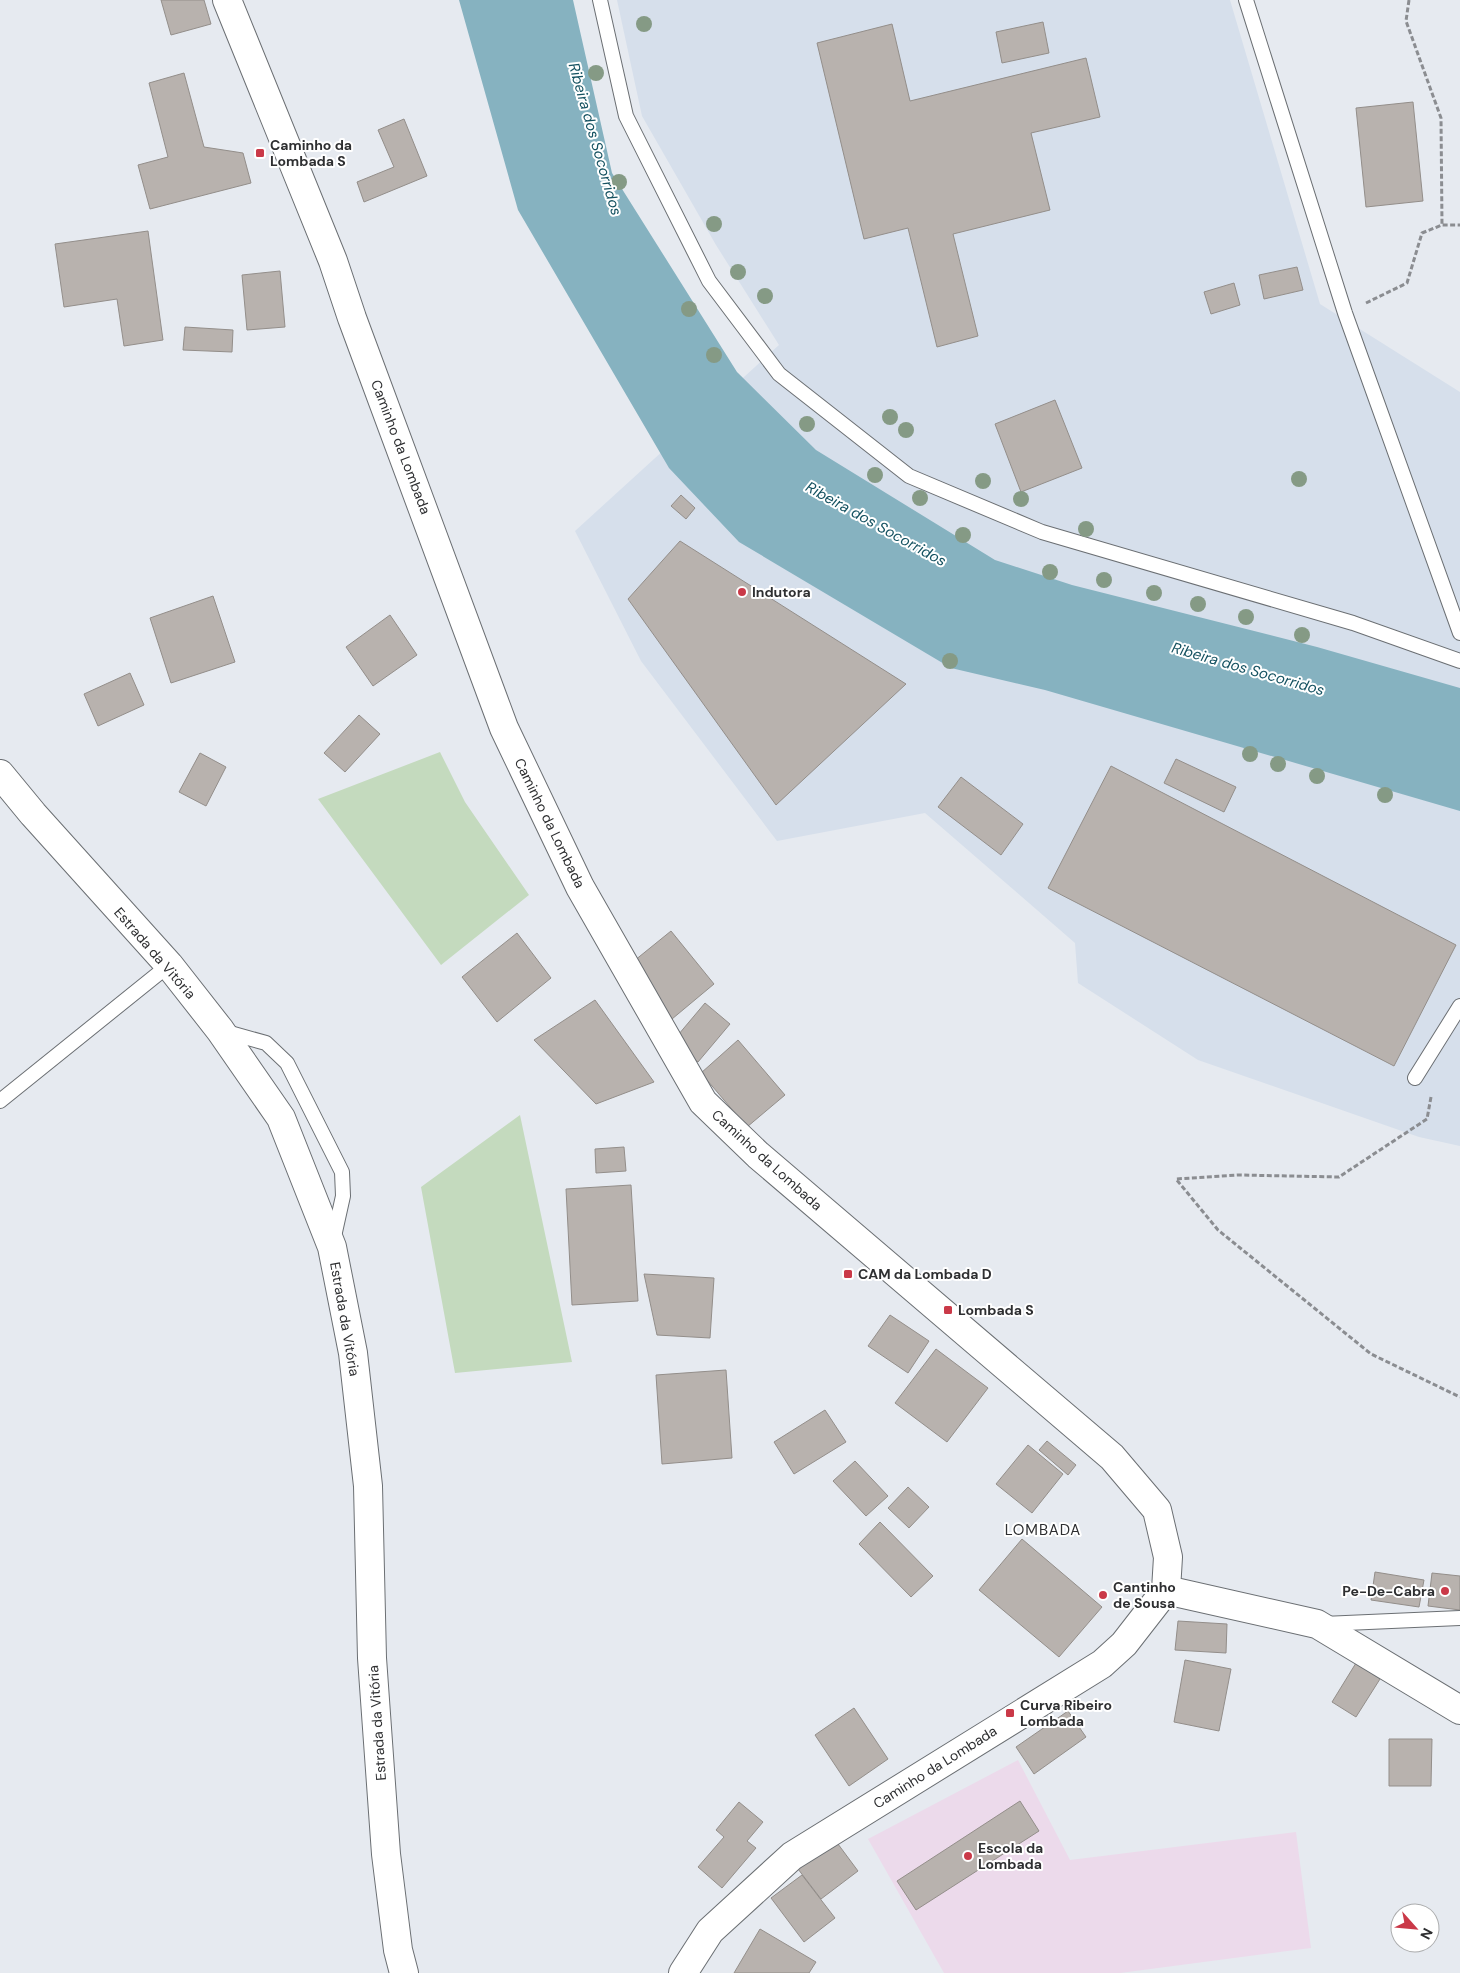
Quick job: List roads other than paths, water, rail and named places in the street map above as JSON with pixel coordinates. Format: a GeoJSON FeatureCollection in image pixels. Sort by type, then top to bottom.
{"type":"FeatureCollection","features":[{"type":"Feature","properties":{"kind":"street","name":"Caminho da Lombada"},"geometry":{"type":"LineString","coordinates":[[227,0],[333,261],[352,318],[504,728],[580,887],[703,1102],[758,1155],[1112,1457],[1157,1510],[1168,1557],[1166,1590],[1124,1644],[1102,1664],[792,1856],[710,1930],[683,1973]]}},
{"type":"Feature","properties":{"kind":"street","name":"Estrada da Vitória"},"geometry":{"type":"LineString","coordinates":[[0,774],[33,814],[169,965],[220,1030],[281,1118],[332,1247],[353,1353],[368,1486],[372,1658],[386,1854],[398,1950],[404,1973]]}},
{"type":"Feature","properties":{"kind":"street"},"geometry":{"type":"LineString","coordinates":[[1166,1590],[1317,1624],[1460,1710]]}},
{"type":"Feature","properties":{"kind":"lane"},"geometry":{"type":"LineString","coordinates":[[600,0],[626,116],[709,281],[779,374],[909,476],[1042,532],[1353,623],[1460,661]]}},
{"type":"Feature","properties":{"kind":"lane"},"geometry":{"type":"LineString","coordinates":[[1246,0],[1345,313],[1460,633]]}},
{"type":"Feature","properties":{"kind":"lane"},"geometry":{"type":"LineString","coordinates":[[0,1101],[169,965]]}},
{"type":"Feature","properties":{"kind":"lane"},"geometry":{"type":"LineString","coordinates":[[1415,1078],[1460,1006]]}},
{"type":"Feature","properties":{"kind":"lane"},"geometry":{"type":"LineString","coordinates":[[220,1030],[266,1044],[288,1063],[342,1172],[343,1196],[332,1247]]}},
{"type":"Feature","properties":{"kind":"lane"},"geometry":{"type":"LineString","coordinates":[[1317,1624],[1460,1618]]}},
{"type":"Feature","properties":{"kind":"water","name":"Ribeira dos Socorridos"},"geometry":{"type":"Polygon","coordinates":[[[459,0],[573,0],[612,173],[737,372],[816,450],[995,560],[1072,585],[1317,647],[1460,688],[1460,811],[1045,690],[951,668],[739,542],[669,468],[518,210],[459,0]]]}},
{"type":"Feature","properties":{"kind":"place","name":"Caminho da Lombada S"},"geometry":{"type":"Point","coordinates":[260,153]}},
{"type":"Feature","properties":{"kind":"place","name":"Indutora"},"geometry":{"type":"Point","coordinates":[742,592]}},
{"type":"Feature","properties":{"kind":"place","name":"CAM da Lombada D"},"geometry":{"type":"Point","coordinates":[848,1274]}},
{"type":"Feature","properties":{"kind":"place","name":"Lombada S"},"geometry":{"type":"Point","coordinates":[948,1310]}},
{"type":"Feature","properties":{"kind":"place","name":"Pe-De-Cabra"},"geometry":{"type":"Point","coordinates":[1445,1591]}},
{"type":"Feature","properties":{"kind":"place","name":"Cantinho de Sousa"},"geometry":{"type":"Point","coordinates":[1103,1595]}},
{"type":"Feature","properties":{"kind":"place","name":"Curva Ribeiro Lombada"},"geometry":{"type":"Point","coordinates":[1010,1713]}},
{"type":"Feature","properties":{"kind":"place","name":"Escola da Lombada"},"geometry":{"type":"Point","coordinates":[968,1856]}},
{"type":"Feature","properties":{"kind":"district","name":"LOMBADA"},"geometry":{"type":"Point","coordinates":[1043,1530]}}]}
